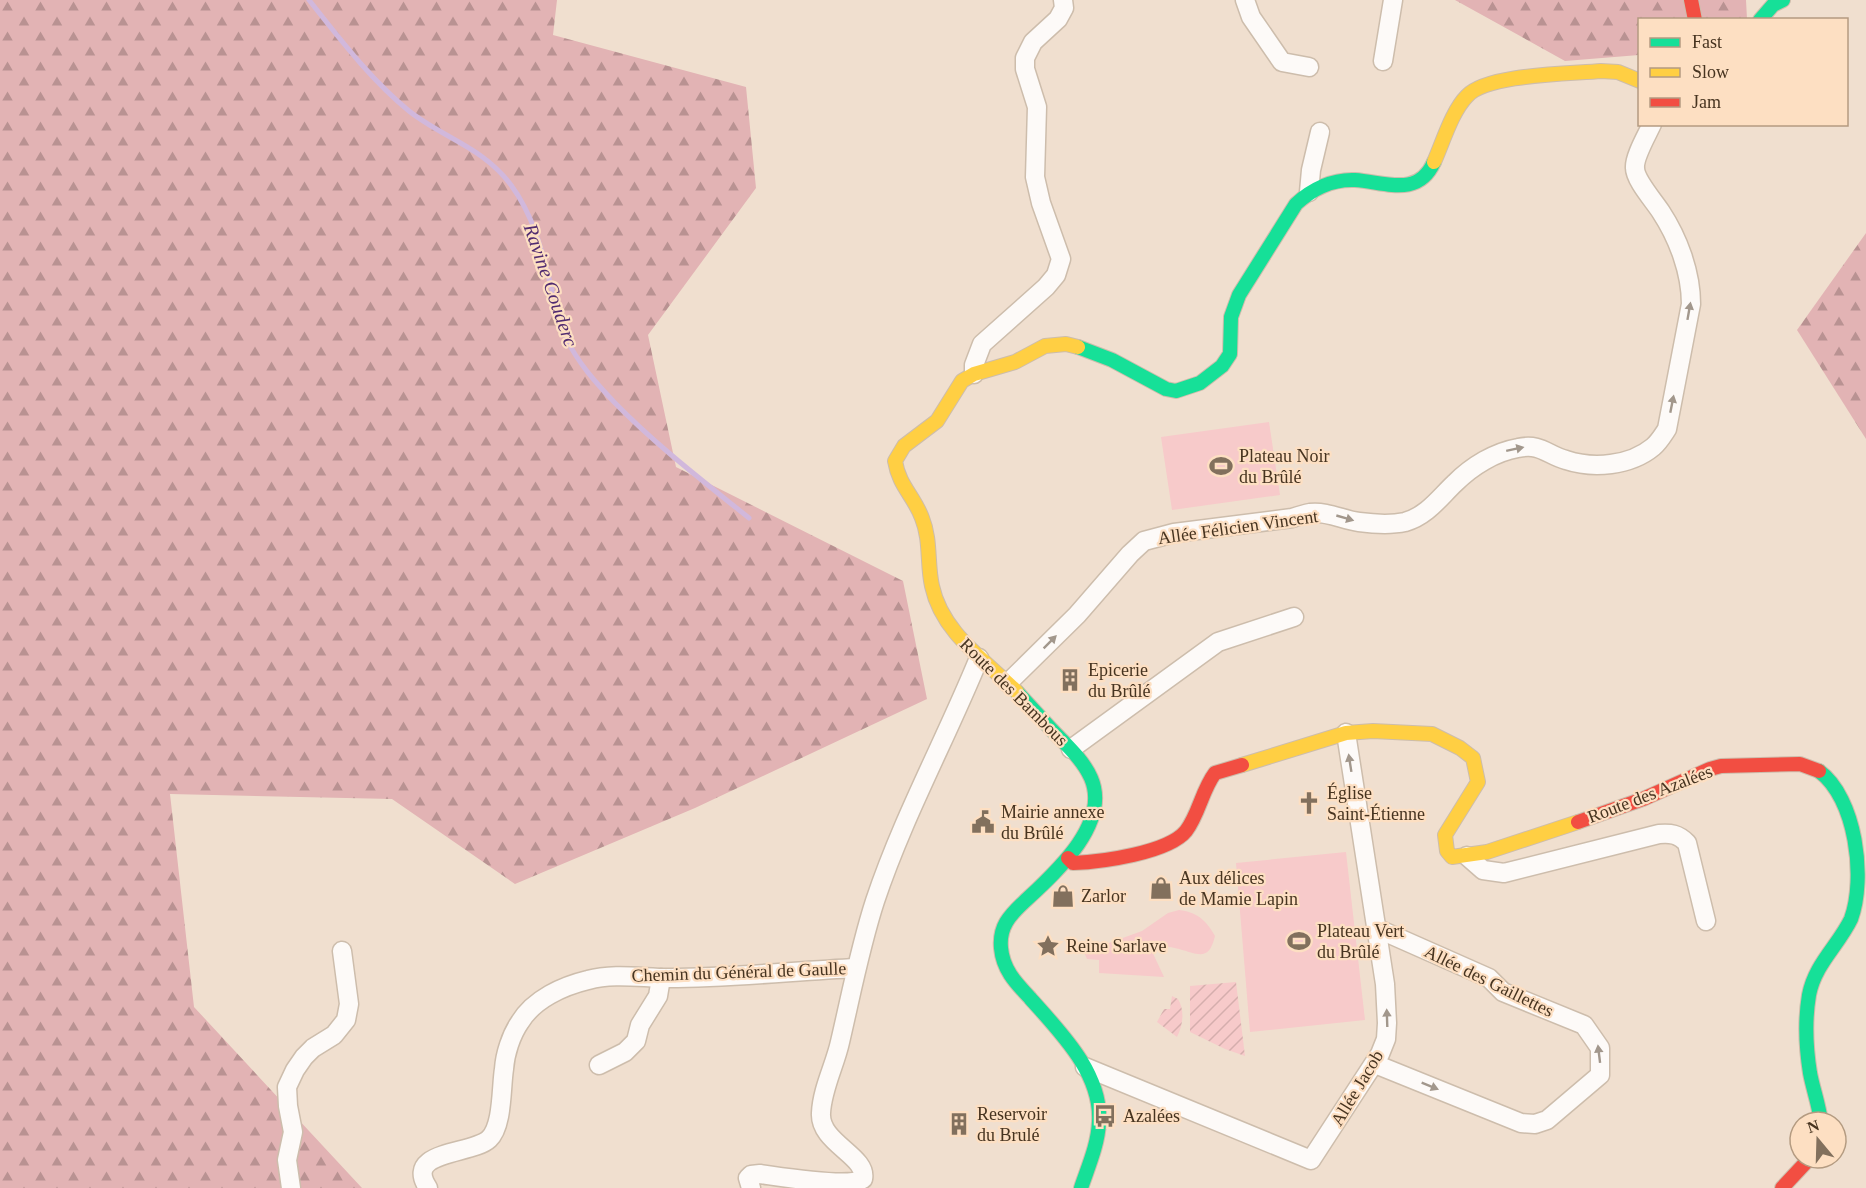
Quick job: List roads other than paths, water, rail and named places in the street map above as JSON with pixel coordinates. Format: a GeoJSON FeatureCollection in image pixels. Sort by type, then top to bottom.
{"type":"FeatureCollection","features":[{"type":"Feature","properties":{"kind":"main road"},"geometry":{"type":"LineString","coordinates":[[1691,0],[1695,18]]}},
{"type":"Feature","properties":{"kind":"main road"},"geometry":{"type":"LineString","coordinates":[[1762,18],[1773,5],[1788,3]]}},
{"type":"Feature","properties":{"kind":"main road"},"geometry":{"type":"LineString","coordinates":[[1309,192],[1333,183],[1354,180],[1394,186],[1411,184],[1423,178],[1431,169],[1456,110],[1467,95],[1489,83],[1601,70],[1618,72],[1638,80]]}},
{"type":"Feature","properties":{"kind":"main road","name":"Route des Bambous"},"geometry":{"type":"LineString","coordinates":[[1081,1188],[1096,1142],[1099,1111],[1095,1092],[1074,1051],[1011,977],[1000,955],[1004,925],[1031,894],[1068,858],[1084,835],[1094,813],[1095,789],[1088,769],[1071,749],[1008,683],[957,637],[933,594],[929,577],[926,526],[919,510],[899,483],[895,461],[904,446],[937,421],[962,381],[974,374],[1015,362],[1045,346],[1066,344],[1083,348],[1112,360],[1166,389],[1176,391],[1200,383],[1222,366],[1230,354],[1231,317],[1239,295],[1296,204],[1309,192]]}},
{"type":"Feature","properties":{"kind":"main road","name":"Route des Azalées"},"geometry":{"type":"LineString","coordinates":[[1068,858],[1073,863],[1094,863],[1164,846],[1186,831],[1215,773],[1346,733],[1373,731],[1432,734],[1460,748],[1473,758],[1478,783],[1445,835],[1446,851],[1452,857],[1487,852],[1612,811],[1721,766],[1800,764],[1822,772],[1833,782],[1845,800],[1860,865],[1856,907],[1849,923],[1816,969],[1809,997],[1809,1072],[1818,1110]]}},
{"type":"Feature","properties":{"kind":"main road"},"geometry":{"type":"LineString","coordinates":[[1782,1188],[1799,1170]]}},
{"type":"Feature","properties":{"kind":"street"},"geometry":{"type":"LineString","coordinates":[[974,374],[974,365],[982,344],[1046,287],[1056,275],[1061,259],[1041,203],[1035,177],[1036,107],[1025,69],[1025,58],[1033,42],[1058,19],[1064,8],[1063,0]]}},
{"type":"Feature","properties":{"kind":"street"},"geometry":{"type":"LineString","coordinates":[[1245,0],[1251,16],[1282,62],[1309,67]]}},
{"type":"Feature","properties":{"kind":"street"},"geometry":{"type":"LineString","coordinates":[[1383,61],[1393,0]]}},
{"type":"Feature","properties":{"kind":"street","name":"Allée Félicien Vincent"},"geometry":{"type":"LineString","coordinates":[[1008,683],[1077,615],[1144,541],[1174,533],[1292,518],[1311,513],[1332,515],[1358,522],[1392,524],[1407,521],[1432,506],[1471,469],[1505,451],[1533,446],[1547,450],[1565,460],[1593,464],[1626,462],[1654,446],[1667,429],[1691,294],[1676,239],[1636,174],[1634,166],[1651,126]]}},
{"type":"Feature","properties":{"kind":"street"},"geometry":{"type":"LineString","coordinates":[[1309,192],[1311,171],[1320,132]]}},
{"type":"Feature","properties":{"kind":"street"},"geometry":{"type":"LineString","coordinates":[[1071,749],[1218,642],[1294,616]]}},
{"type":"Feature","properties":{"kind":"street","name":"Chemin du Général de Gaulle"},"geometry":{"type":"LineString","coordinates":[[428,1188],[422,1175],[423,1168],[428,1162],[448,1153],[480,1146],[492,1136],[500,1107],[504,1066],[512,1038],[520,1021],[534,1006],[564,987],[589,979],[619,976],[661,978],[856,968],[875,900],[891,859],[980,658]]}},
{"type":"Feature","properties":{"kind":"street","name":"Allée Jacob"},"geometry":{"type":"LineString","coordinates":[[1084,1067],[1311,1160],[1376,1064],[1386,1039],[1385,984],[1346,733]]}},
{"type":"Feature","properties":{"kind":"street","name":"Route des Azalées"},"geometry":{"type":"LineString","coordinates":[[1467,856],[1484,870],[1504,873],[1659,834],[1671,833],[1681,836],[1687,843],[1706,921]]}},
{"type":"Feature","properties":{"kind":"street","name":"Allée des Gaillettes"},"geometry":{"type":"LineString","coordinates":[[1376,928],[1489,978],[1503,992],[1584,1025],[1600,1048],[1600,1075],[1547,1120],[1535,1124],[1521,1123],[1376,1064]]}},
{"type":"Feature","properties":{"kind":"street"},"geometry":{"type":"LineString","coordinates":[[291,1188],[287,1160],[293,1132],[287,1087],[303,1058],[313,1048],[334,1035],[346,1020],[349,1004],[342,951]]}},
{"type":"Feature","properties":{"kind":"street"},"geometry":{"type":"LineString","coordinates":[[751,1188],[748,1178],[751,1175],[760,1174],[842,1186],[856,1184],[863,1179],[862,1168],[826,1132],[821,1113],[840,1044],[856,968]]}},
{"type":"Feature","properties":{"kind":"street"},"geometry":{"type":"LineString","coordinates":[[599,1065],[625,1052],[636,1041],[640,1025],[658,996],[661,978]]}},
{"type":"Feature","properties":{"kind":"waterway","name":"Ravine Couderc"},"geometry":{"type":"LineString","coordinates":[[309,0],[356,58],[395,99],[422,120],[488,161],[500,172],[519,196],[531,221],[544,259],[561,326],[582,364],[608,395],[647,433],[749,518]]}},
{"type":"Feature","properties":{"kind":"place","name":"Plateau Noir du Brûlé"},"geometry":{"type":"Point","coordinates":[1221,466]}},
{"type":"Feature","properties":{"kind":"place","name":"Epicerie du Brûlé"},"geometry":{"type":"Point","coordinates":[1070,680]}},
{"type":"Feature","properties":{"kind":"place","name":"Église Saint-Étienne"},"geometry":{"type":"Point","coordinates":[1309,803]}},
{"type":"Feature","properties":{"kind":"place","name":"Mairie annexe du Brûlé"},"geometry":{"type":"Point","coordinates":[983,822]}},
{"type":"Feature","properties":{"kind":"place","name":"Aux délices de Mamie Lapin"},"geometry":{"type":"Point","coordinates":[1161,888]}},
{"type":"Feature","properties":{"kind":"place","name":"Zarlor"},"geometry":{"type":"Point","coordinates":[1063,896]}},
{"type":"Feature","properties":{"kind":"place","name":"Plateau Vert du Brûlé"},"geometry":{"type":"Point","coordinates":[1299,941]}},
{"type":"Feature","properties":{"kind":"place","name":"Reine Sarlave"},"geometry":{"type":"Point","coordinates":[1048,946]}},
{"type":"Feature","properties":{"kind":"place","name":"Azalées"},"geometry":{"type":"Point","coordinates":[1105,1116]}},
{"type":"Feature","properties":{"kind":"place","name":"Reservoir du Brulé"},"geometry":{"type":"Point","coordinates":[959,1124]}}]}
